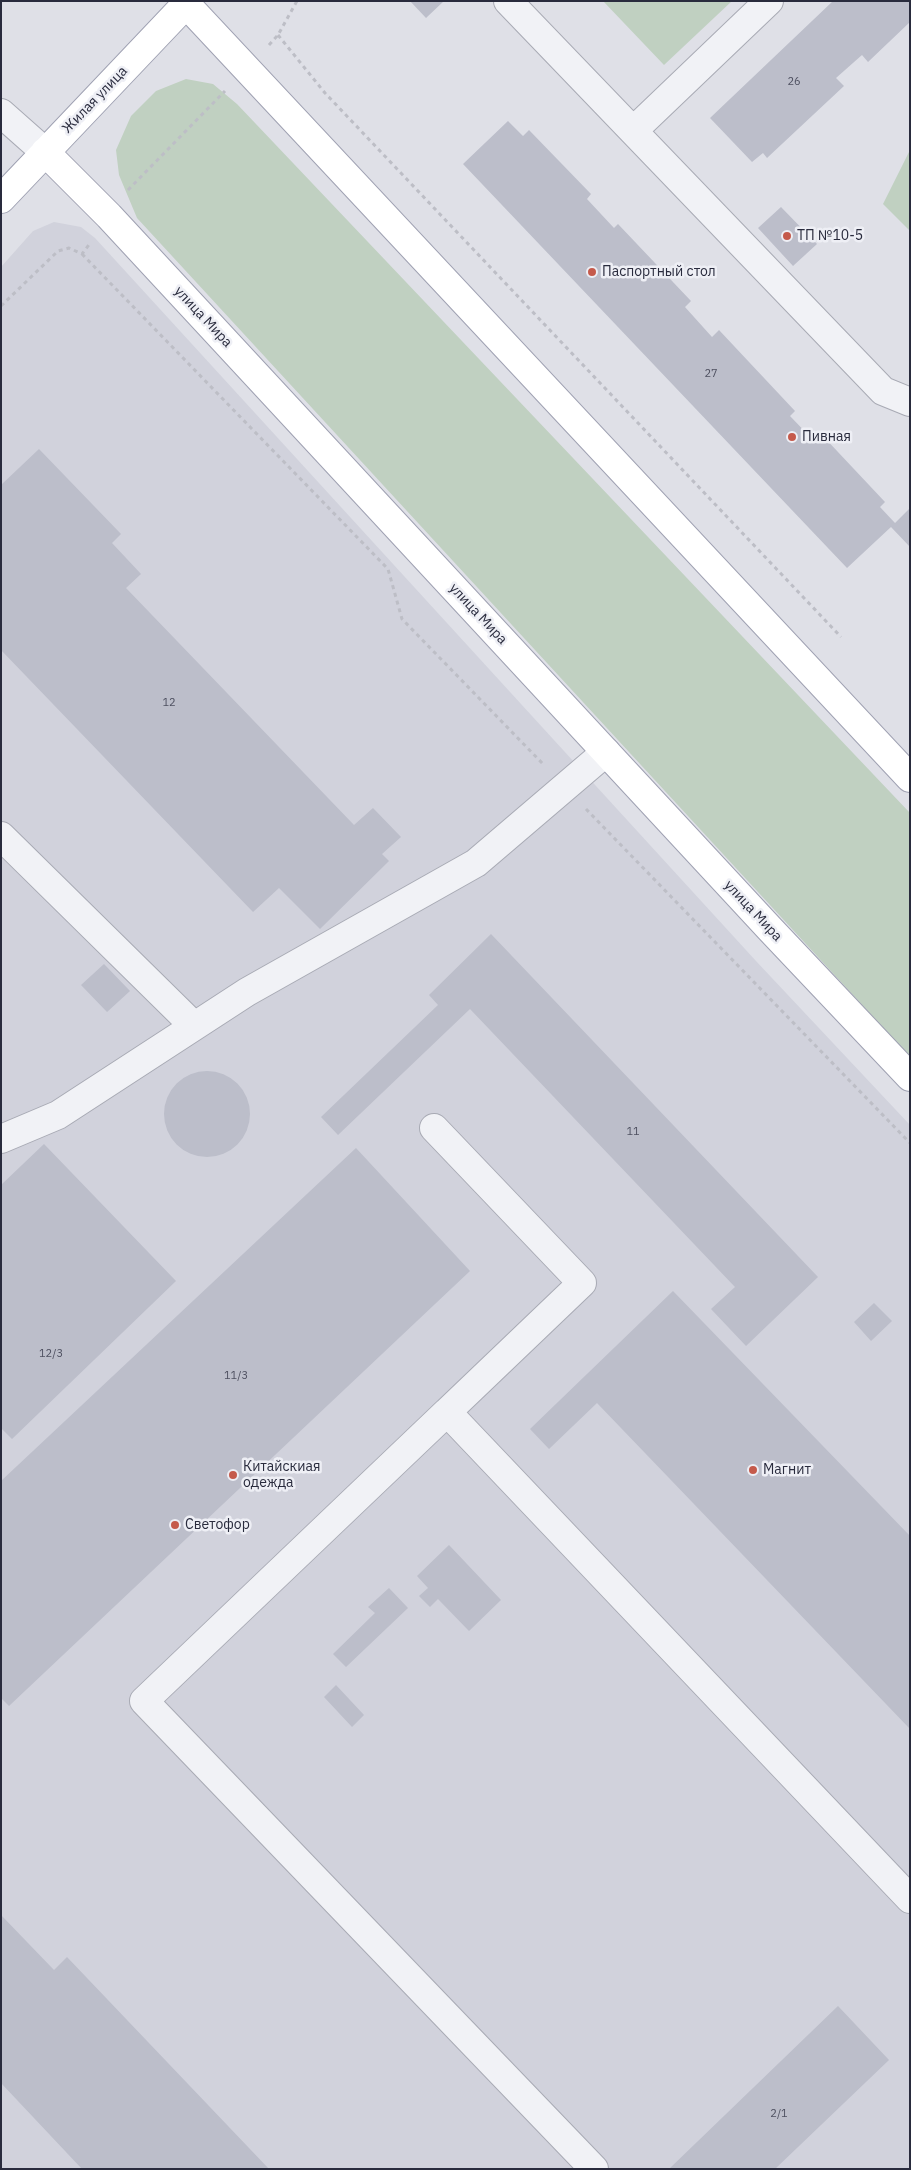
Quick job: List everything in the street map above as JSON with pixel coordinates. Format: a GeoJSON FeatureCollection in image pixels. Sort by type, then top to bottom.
{"type":"FeatureCollection","features":[{"type":"Feature","properties":{"kind":"main road"},"geometry":{"type":"LineString","coordinates":[[187,2],[246,68],[910,778]]}},
{"type":"Feature","properties":{"kind":"main road","name":"Жилая улица"},"geometry":{"type":"LineString","coordinates":[[1,199],[187,2]]}},
{"type":"Feature","properties":{"kind":"main road","name":"улица Мира"},"geometry":{"type":"LineString","coordinates":[[45,152],[110,216],[910,1077]]}},
{"type":"Feature","properties":{"kind":"street"},"geometry":{"type":"LineString","coordinates":[[508,1],[883,391],[910,402]]}},
{"type":"Feature","properties":{"kind":"street"},"geometry":{"type":"LineString","coordinates":[[633,131],[769,1]]}},
{"type":"Feature","properties":{"kind":"street"},"geometry":{"type":"LineString","coordinates":[[1,113],[45,152]]}},
{"type":"Feature","properties":{"kind":"street"},"geometry":{"type":"LineString","coordinates":[[1,1139],[58,1115],[246,992],[476,863],[606,752]]}},
{"type":"Feature","properties":{"kind":"street"},"geometry":{"type":"LineString","coordinates":[[1,836],[194,1026]]}},
{"type":"Feature","properties":{"kind":"street"},"geometry":{"type":"LineString","coordinates":[[434,1128],[582,1283],[144,1701],[594,2169]]}},
{"type":"Feature","properties":{"kind":"street"},"geometry":{"type":"LineString","coordinates":[[447,1412],[910,1899]]}},
{"type":"Feature","properties":{"kind":"path"},"geometry":{"type":"LineString","coordinates":[[82,254],[130,188],[278,35],[297,1]]}},
{"type":"Feature","properties":{"kind":"path"},"geometry":{"type":"LineString","coordinates":[[278,35],[325,93],[841,637]]}},
{"type":"Feature","properties":{"kind":"path"},"geometry":{"type":"LineString","coordinates":[[1,306],[58,251],[69,248],[82,254],[388,569],[402,619],[910,1144]]}},
{"type":"Feature","properties":{"kind":"shaded area"},"geometry":{"type":"Polygon","coordinates":[[[54,222],[81,227],[95,238],[756,961],[910,1125],[910,2169],[1,2169],[1,267],[33,231],[54,222]]]}},
{"type":"Feature","properties":{"kind":"green space"},"geometry":{"type":"Polygon","coordinates":[[[603,1],[732,1],[664,65],[603,1]]]}},
{"type":"Feature","properties":{"kind":"green space"},"geometry":{"type":"Polygon","coordinates":[[[186,79],[213,84],[237,104],[910,813],[910,1057],[137,218],[119,175],[116,150],[131,116],[156,91],[186,79]]]}},
{"type":"Feature","properties":{"kind":"green space"},"geometry":{"type":"Polygon","coordinates":[[[910,150],[910,231],[883,204],[910,150]]]}},
{"type":"Feature","properties":{"kind":"building"},"geometry":{"type":"Polygon","coordinates":[[[410,1],[444,1],[426,18],[410,1]]]}},
{"type":"Feature","properties":{"kind":"building"},"geometry":{"type":"Polygon","coordinates":[[[833,1],[910,1],[910,22],[868,62],[862,55],[836,78],[844,86],[767,158],[763,153],[752,162],[710,118],[833,1]]]}},
{"type":"Feature","properties":{"kind":"building"},"geometry":{"type":"Polygon","coordinates":[[[508,121],[523,136],[529,130],[591,194],[587,199],[614,228],[618,224],[691,301],[685,307],[712,337],[719,330],[795,411],[790,416],[815,442],[822,435],[885,502],[880,507],[895,523],[910,508],[910,547],[891,527],[847,568],[463,164],[508,121]]]}},
{"type":"Feature","properties":{"kind":"building","name":"ТП №10-5"},"geometry":{"type":"Polygon","coordinates":[[[781,207],[817,244],[793,266],[758,228],[781,207]]]}},
{"type":"Feature","properties":{"kind":"building"},"geometry":{"type":"Polygon","coordinates":[[[39,449],[121,534],[112,543],[141,574],[126,588],[354,825],[373,808],[401,837],[382,854],[389,861],[320,929],[279,888],[253,912],[1,650],[1,485],[39,449]]]}},
{"type":"Feature","properties":{"kind":"building"},"geometry":{"type":"Polygon","coordinates":[[[491,934],[818,1277],[746,1346],[711,1309],[735,1287],[470,1009],[338,1135],[321,1117],[438,1005],[429,995],[491,934]]]}},
{"type":"Feature","properties":{"kind":"building"},"geometry":{"type":"Polygon","coordinates":[[[104,964],[130,991],[107,1012],[81,985],[104,964]]]}},
{"type":"Feature","properties":{"kind":"building"},"geometry":{"type":"Polygon","coordinates":[[[207,1071],[231,1078],[243,1090],[250,1114],[243,1138],[231,1150],[207,1157],[183,1150],[171,1138],[164,1114],[171,1090],[183,1078],[207,1071]]]}},
{"type":"Feature","properties":{"kind":"building"},"geometry":{"type":"Polygon","coordinates":[[[44,1144],[176,1281],[12,1439],[1,1428],[1,1185],[44,1144]]]}},
{"type":"Feature","properties":{"kind":"building"},"geometry":{"type":"Polygon","coordinates":[[[356,1148],[470,1271],[9,1706],[1,1698],[1,1481],[356,1148]]]}},
{"type":"Feature","properties":{"kind":"building","name":"Магнит"},"geometry":{"type":"Polygon","coordinates":[[[673,1291],[910,1536],[910,1729],[597,1403],[549,1449],[530,1429],[673,1291]]]}},
{"type":"Feature","properties":{"kind":"building"},"geometry":{"type":"Polygon","coordinates":[[[874,1303],[892,1321],[871,1341],[854,1322],[874,1303]]]}},
{"type":"Feature","properties":{"kind":"building"},"geometry":{"type":"Polygon","coordinates":[[[449,1545],[501,1600],[469,1631],[438,1599],[430,1607],[419,1596],[428,1588],[417,1576],[449,1545]]]}},
{"type":"Feature","properties":{"kind":"building"},"geometry":{"type":"Polygon","coordinates":[[[389,1588],[408,1608],[346,1667],[333,1654],[375,1613],[368,1607],[389,1588]]]}},
{"type":"Feature","properties":{"kind":"building"},"geometry":{"type":"Polygon","coordinates":[[[336,1685],[364,1715],[352,1727],[324,1697],[336,1685]]]}},
{"type":"Feature","properties":{"kind":"building"},"geometry":{"type":"Polygon","coordinates":[[[1,1915],[54,1970],[67,1957],[269,2169],[82,2169],[1,2083],[1,1915]]]}},
{"type":"Feature","properties":{"kind":"building"},"geometry":{"type":"Polygon","coordinates":[[[838,2006],[889,2060],[775,2169],[669,2169],[838,2006]]]}},
{"type":"Feature","properties":{"kind":"place","name":"ТП №10-5"},"geometry":{"type":"Point","coordinates":[787,236]}},
{"type":"Feature","properties":{"kind":"place","name":"Паспортный стол"},"geometry":{"type":"Point","coordinates":[592,272]}},
{"type":"Feature","properties":{"kind":"place","name":"Пивная"},"geometry":{"type":"Point","coordinates":[792,437]}},
{"type":"Feature","properties":{"kind":"place","name":"Магнит"},"geometry":{"type":"Point","coordinates":[753,1470]}},
{"type":"Feature","properties":{"kind":"place","name":"Китайскиая одежда"},"geometry":{"type":"Point","coordinates":[233,1475]}},
{"type":"Feature","properties":{"kind":"place","name":"Светофор"},"geometry":{"type":"Point","coordinates":[175,1525]}}]}
